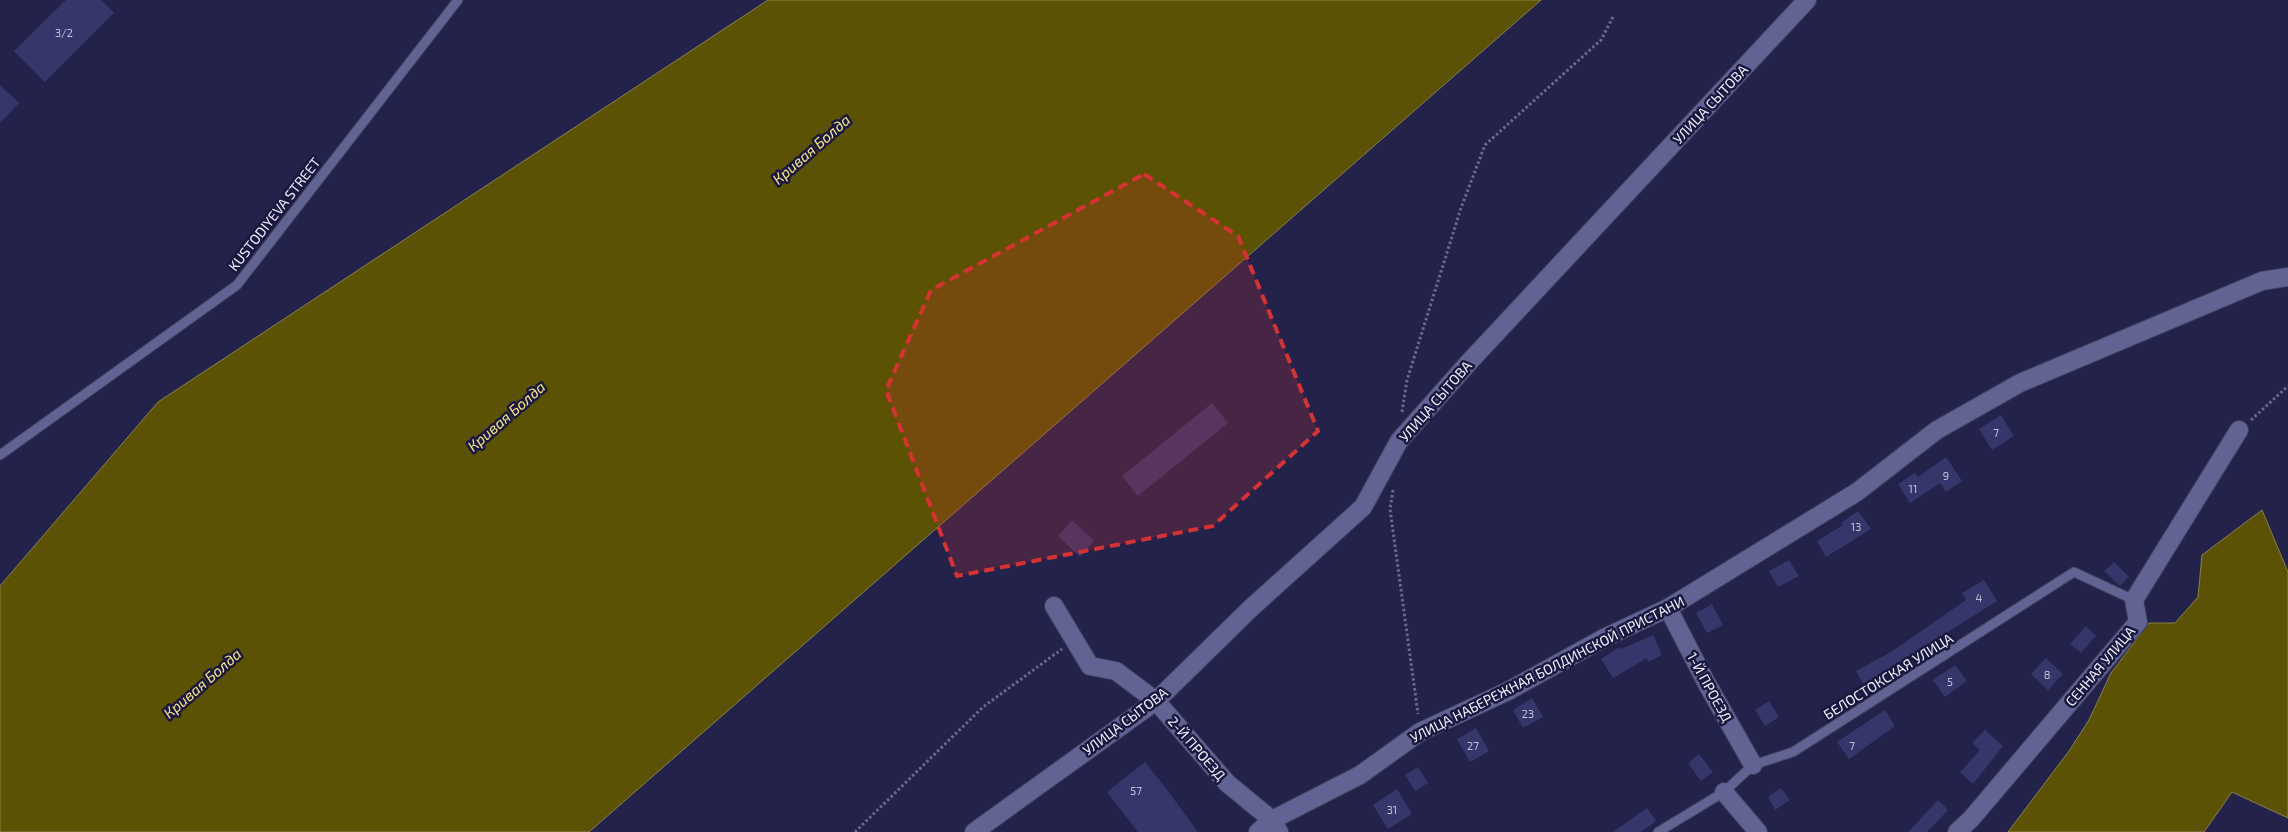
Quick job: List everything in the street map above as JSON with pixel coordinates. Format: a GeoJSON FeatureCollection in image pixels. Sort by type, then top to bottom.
{"type":"FeatureCollection","features":[{"type":"Feature","properties":{"kind":"street","name":"УЛИЦА СЫТОВА"},"geometry":{"type":"LineString","coordinates":[[974,832],[1156,701],[1251,608],[1363,507],[1399,441],[1471,360],[1807,0]]}},
{"type":"Feature","properties":{"kind":"street","name":"УЛИЦА НАБЕРЕЖНАЯ БОЛДИНСКОЙ ПРИСТАНИ"},"geometry":{"type":"LineString","coordinates":[[1258,832],[1276,826],[1360,774],[1420,732],[1508,691],[1604,638],[1668,608],[1857,492],[1937,430],[2020,384],[2262,281],[2288,277]]}},
{"type":"Feature","properties":{"kind":"street"},"geometry":{"type":"LineString","coordinates":[[2134,600],[2240,430]]}},
{"type":"Feature","properties":{"kind":"street","name":"СЕННАЯ УЛИЦА"},"geometry":{"type":"LineString","coordinates":[[1957,832],[1971,819],[2138,622],[2134,600]]}},
{"type":"Feature","properties":{"kind":"street","name":"2-Й ПРОЕЗД"},"geometry":{"type":"LineString","coordinates":[[1054,606],[1090,666],[1116,671],[1156,701],[1227,783],[1276,826]]}},
{"type":"Feature","properties":{"kind":"street","name":"1-Й ПРОЕЗД"},"geometry":{"type":"LineString","coordinates":[[1668,608],[1707,684],[1753,765]]}},
{"type":"Feature","properties":{"kind":"street"},"geometry":{"type":"LineString","coordinates":[[1724,792],[1758,832]]}},
{"type":"Feature","properties":{"kind":"lane","name":"KUSTODIYEVA STREET"},"geometry":{"type":"LineString","coordinates":[[0,456],[237,285],[458,0]]}},
{"type":"Feature","properties":{"kind":"lane","name":"БЕЛОСТОКСКАЯ УЛИЦА"},"geometry":{"type":"LineString","coordinates":[[1658,832],[1724,792],[1753,765],[1793,752],[2074,572],[2134,600]]}},
{"type":"Feature","properties":{"kind":"path"},"geometry":{"type":"LineString","coordinates":[[1399,441],[1407,380],[1461,208],[1484,145],[1602,40],[1614,15]]}},
{"type":"Feature","properties":{"kind":"path"},"geometry":{"type":"LineString","coordinates":[[2240,430],[2288,386]]}},
{"type":"Feature","properties":{"kind":"path"},"geometry":{"type":"LineString","coordinates":[[1394,480],[1390,509],[1420,732]]}},
{"type":"Feature","properties":{"kind":"path"},"geometry":{"type":"LineString","coordinates":[[855,832],[983,707],[1074,640]]}},
{"type":"Feature","properties":{"kind":"highlighted area"},"geometry":{"type":"Polygon","coordinates":[[[1144,174],[1238,236],[1318,431],[1213,526],[957,576],[886,390],[931,290],[1144,174]]]}},
{"type":"Feature","properties":{"kind":"water","name":"Кривая Болда"},"geometry":{"type":"Polygon","coordinates":[[[768,0],[1541,0],[589,832],[0,832],[0,586],[158,402],[768,0]]]}},
{"type":"Feature","properties":{"kind":"water"},"geometry":{"type":"Polygon","coordinates":[[[2262,510],[2288,572],[2288,818],[2232,792],[2204,832],[2008,832],[2069,751],[2089,720],[2111,673],[2149,623],[2175,623],[2198,597],[2202,555],[2262,510]]]}},
{"type":"Feature","properties":{"kind":"building"},"geometry":{"type":"Polygon","coordinates":[[[66,0],[101,0],[114,13],[45,82],[14,51],[66,0]]]}},
{"type":"Feature","properties":{"kind":"building"},"geometry":{"type":"Polygon","coordinates":[[[0,85],[19,103],[0,123],[0,85]]]}},
{"type":"Feature","properties":{"kind":"building"},"geometry":{"type":"Polygon","coordinates":[[[1212,403],[1228,423],[1138,496],[1122,476],[1212,403]]]}},
{"type":"Feature","properties":{"kind":"building"},"geometry":{"type":"Polygon","coordinates":[[[2001,415],[2014,436],[1992,450],[1979,429],[2001,415]]]}},
{"type":"Feature","properties":{"kind":"building"},"geometry":{"type":"Polygon","coordinates":[[[1946,457],[1962,481],[1946,492],[1940,483],[1910,503],[1898,484],[1915,473],[1918,477],[1946,457]]]}},
{"type":"Feature","properties":{"kind":"building"},"geometry":{"type":"Polygon","coordinates":[[[1858,511],[1871,529],[1826,557],[1817,541],[1843,525],[1841,523],[1858,511]]]}},
{"type":"Feature","properties":{"kind":"building"},"geometry":{"type":"Polygon","coordinates":[[[1072,520],[1094,541],[1080,557],[1058,536],[1072,520]]]}},
{"type":"Feature","properties":{"kind":"building"},"geometry":{"type":"Polygon","coordinates":[[[1789,560],[1799,576],[1778,587],[1769,571],[1789,560]]]}},
{"type":"Feature","properties":{"kind":"building"},"geometry":{"type":"Polygon","coordinates":[[[2114,562],[2129,577],[2120,586],[2104,571],[2114,562]]]}},
{"type":"Feature","properties":{"kind":"building"},"geometry":{"type":"Polygon","coordinates":[[[1984,580],[1997,601],[1864,685],[1856,671],[1891,652],[1966,600],[1962,593],[1984,580]]]}},
{"type":"Feature","properties":{"kind":"building"},"geometry":{"type":"Polygon","coordinates":[[[1712,604],[1723,625],[1707,633],[1696,613],[1712,604]]]}},
{"type":"Feature","properties":{"kind":"building"},"geometry":{"type":"Polygon","coordinates":[[[2086,626],[2096,636],[2081,653],[2070,644],[2086,626]]]}},
{"type":"Feature","properties":{"kind":"building"},"geometry":{"type":"Polygon","coordinates":[[[1653,635],[1662,655],[1648,662],[1647,658],[1613,678],[1601,659],[1620,647],[1621,649],[1653,635]]]}},
{"type":"Feature","properties":{"kind":"building"},"geometry":{"type":"Polygon","coordinates":[[[2046,658],[2063,674],[2048,690],[2031,674],[2046,658]]]}},
{"type":"Feature","properties":{"kind":"building"},"geometry":{"type":"Polygon","coordinates":[[[1955,665],[1967,681],[1945,697],[1933,680],[1955,665]]]}},
{"type":"Feature","properties":{"kind":"building"},"geometry":{"type":"Polygon","coordinates":[[[1532,698],[1543,717],[1523,728],[1513,710],[1532,698]]]}},
{"type":"Feature","properties":{"kind":"building"},"geometry":{"type":"Polygon","coordinates":[[[1769,701],[1779,717],[1765,726],[1755,710],[1769,701]]]}},
{"type":"Feature","properties":{"kind":"building"},"geometry":{"type":"Polygon","coordinates":[[[1885,710],[1895,726],[1849,759],[1837,742],[1885,710]]]}},
{"type":"Feature","properties":{"kind":"building"},"geometry":{"type":"Polygon","coordinates":[[[1476,728],[1489,751],[1470,762],[1457,739],[1476,728]]]}},
{"type":"Feature","properties":{"kind":"building"},"geometry":{"type":"Polygon","coordinates":[[[1985,730],[2003,746],[1973,784],[1960,772],[1980,750],[1972,743],[1985,730]]]}},
{"type":"Feature","properties":{"kind":"building"},"geometry":{"type":"Polygon","coordinates":[[[1699,754],[1713,772],[1701,781],[1688,763],[1699,754]]]}},
{"type":"Feature","properties":{"kind":"building"},"geometry":{"type":"Polygon","coordinates":[[[1145,762],[1198,832],[1138,832],[1107,792],[1145,762]]]}},
{"type":"Feature","properties":{"kind":"building"},"geometry":{"type":"Polygon","coordinates":[[[1418,767],[1428,783],[1415,791],[1405,775],[1418,767]]]}},
{"type":"Feature","properties":{"kind":"building"},"geometry":{"type":"Polygon","coordinates":[[[1781,788],[1790,800],[1775,810],[1768,797],[1781,788]]]}},
{"type":"Feature","properties":{"kind":"building"},"geometry":{"type":"Polygon","coordinates":[[[1397,789],[1412,814],[1388,829],[1373,805],[1397,789]]]}},
{"type":"Feature","properties":{"kind":"building"},"geometry":{"type":"Polygon","coordinates":[[[1938,800],[1948,810],[1927,832],[1908,832],[1938,800]]]}},
{"type":"Feature","properties":{"kind":"building"},"geometry":{"type":"Polygon","coordinates":[[[1647,808],[1656,821],[1641,832],[1613,832],[1647,808]]]}}]}
